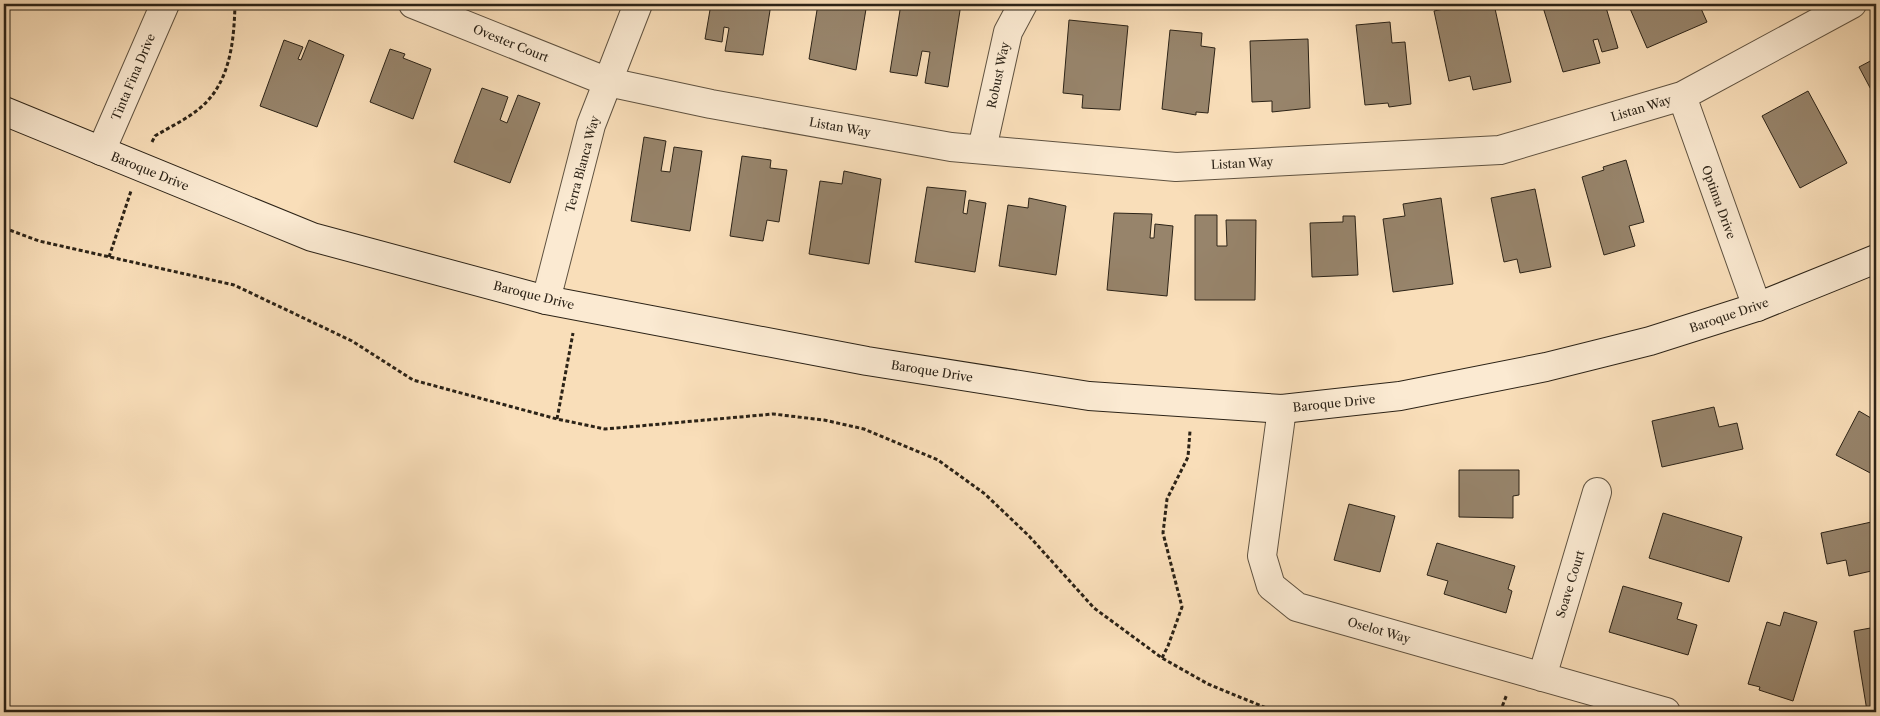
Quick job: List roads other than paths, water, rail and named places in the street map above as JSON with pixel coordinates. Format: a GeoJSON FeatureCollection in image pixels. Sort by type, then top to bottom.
{"type":"FeatureCollection","features":[{"type":"Feature","properties":{"kind":"street","name":"Tinta Fina Drive"},"geometry":{"type":"LineString","coordinates":[[101,151],[165,4]]}},
{"type":"Feature","properties":{"kind":"street","name":"Ovester Court"},"geometry":{"type":"LineString","coordinates":[[413,4],[608,82]]}},
{"type":"Feature","properties":{"kind":"street","name":"Terra Blanca Way"},"geometry":{"type":"LineString","coordinates":[[546,300],[591,125],[638,4]]}},
{"type":"Feature","properties":{"kind":"street","name":"Robust Way"},"geometry":{"type":"LineString","coordinates":[[982,149],[1008,32],[1023,4]]}},
{"type":"Feature","properties":{"kind":"street","name":"Listan Way"},"geometry":{"type":"LineString","coordinates":[[608,82],[712,104],[951,147],[1176,167],[1500,150],[1682,96],[1852,4]]}},
{"type":"Feature","properties":{"kind":"street","name":"Optima Drive"},"geometry":{"type":"LineString","coordinates":[[1682,96],[1757,307]]}},
{"type":"Feature","properties":{"kind":"street","name":"Baroque Drive"},"geometry":{"type":"LineString","coordinates":[[4,111],[312,237],[546,300],[867,361],[1089,396],[1282,409],[1400,396],[1546,368],[1650,342],[1757,307],[1876,259]]}},
{"type":"Feature","properties":{"kind":"street","name":"Oselot Way"},"geometry":{"type":"LineString","coordinates":[[1282,409],[1262,556],[1272,586],[1297,607],[1666,712]]}},
{"type":"Feature","properties":{"kind":"street","name":"Soave Court"},"geometry":{"type":"LineString","coordinates":[[1542,677],[1597,492]]}}]}
